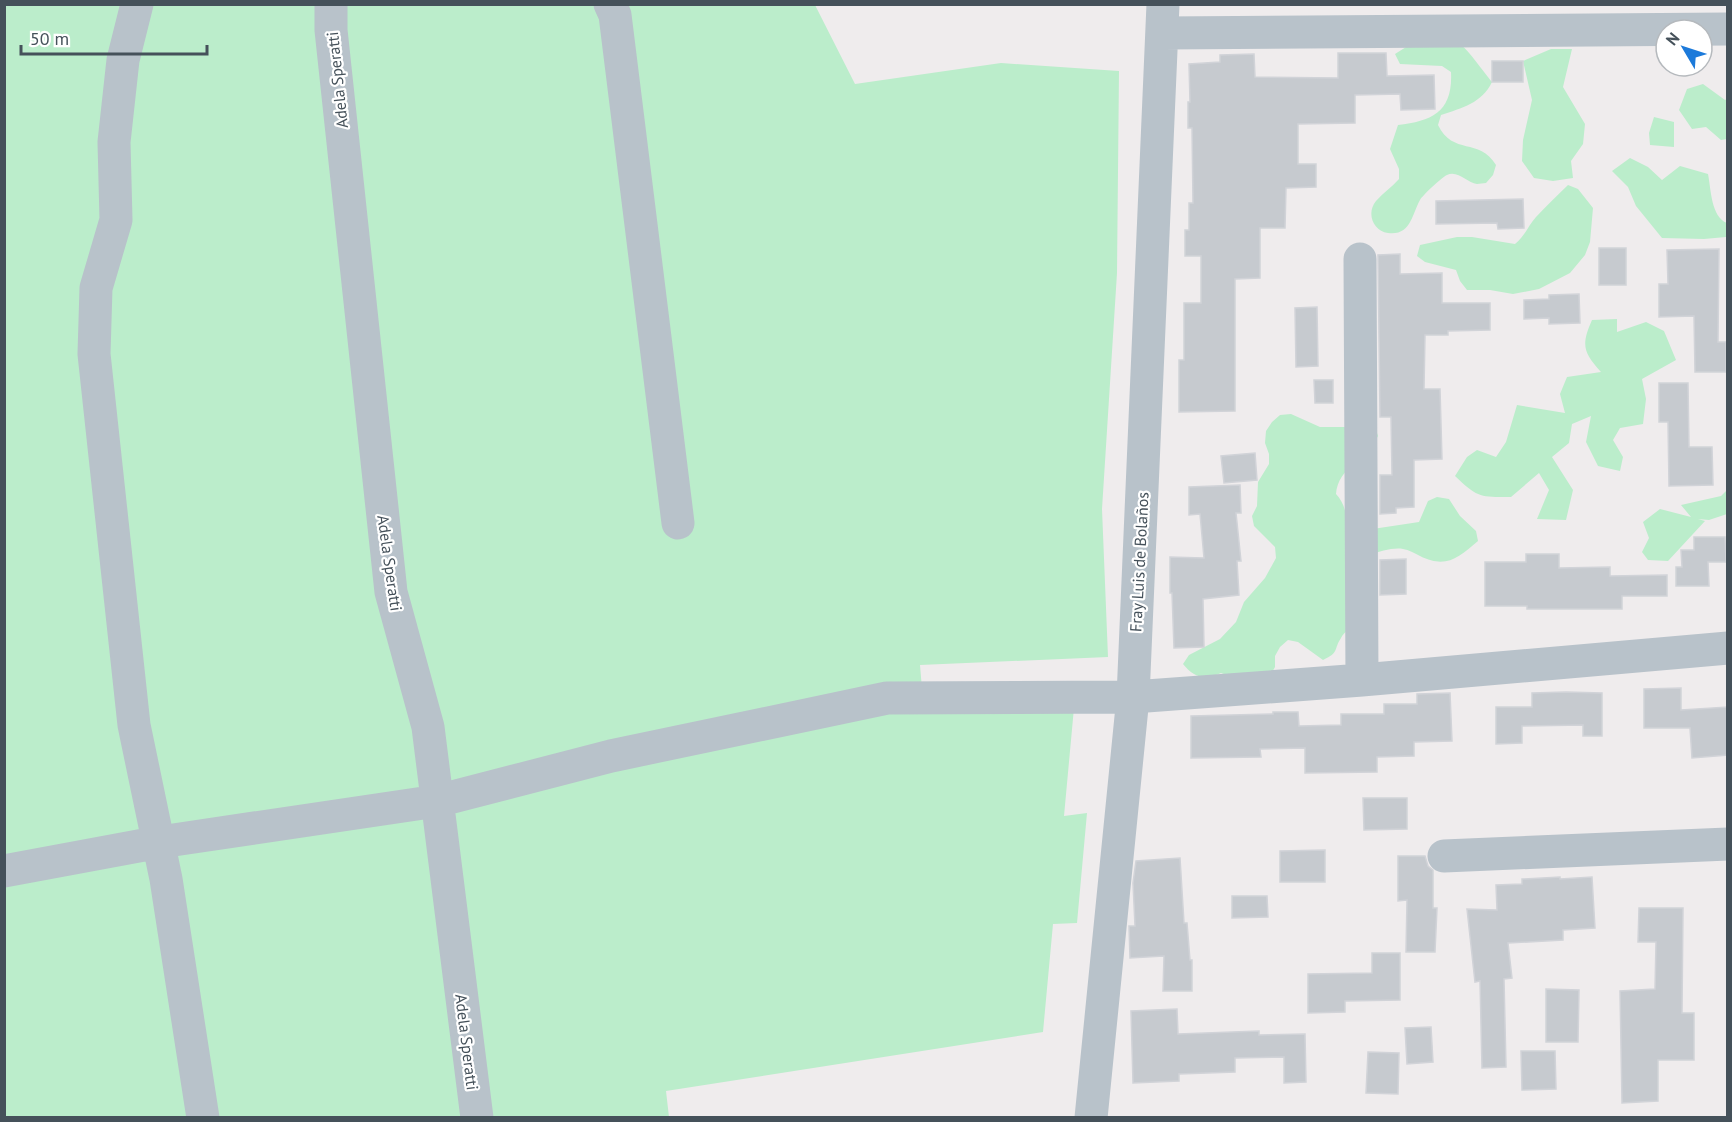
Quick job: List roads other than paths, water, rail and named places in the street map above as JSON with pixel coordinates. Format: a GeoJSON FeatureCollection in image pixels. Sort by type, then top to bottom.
{"type":"FeatureCollection","features":[{"type":"Feature","properties":{"kind":"street"},"geometry":{"type":"LineString","coordinates":[[137,4],[123,60],[114,142],[116,220],[96,288],[94,354],[134,724],[160,842],[203,1118]]}},
{"type":"Feature","properties":{"kind":"street","name":"Adela Speratti"},"geometry":{"type":"LineString","coordinates":[[331,4],[331,30],[391,592],[428,727],[477,1118]]}},
{"type":"Feature","properties":{"kind":"street"},"geometry":{"type":"LineString","coordinates":[[610,4],[615,15],[678,523]]}},
{"type":"Feature","properties":{"kind":"street"},"geometry":{"type":"LineString","coordinates":[[1163,19],[1728,29]]}},
{"type":"Feature","properties":{"kind":"street","name":"Fray Luis de Bolaños"},"geometry":{"type":"LineString","coordinates":[[1090,1118],[1133,696],[1163,19]]}},
{"type":"Feature","properties":{"kind":"street"},"geometry":{"type":"LineString","coordinates":[[1360,259],[1362,680]]}},
{"type":"Feature","properties":{"kind":"street"},"geometry":{"type":"LineString","coordinates":[[4,871],[160,842],[437,801],[611,756],[887,698],[1133,696],[1362,680],[1728,648]]}},
{"type":"Feature","properties":{"kind":"street"},"geometry":{"type":"LineString","coordinates":[[1444,856],[1728,844]]}}]}
